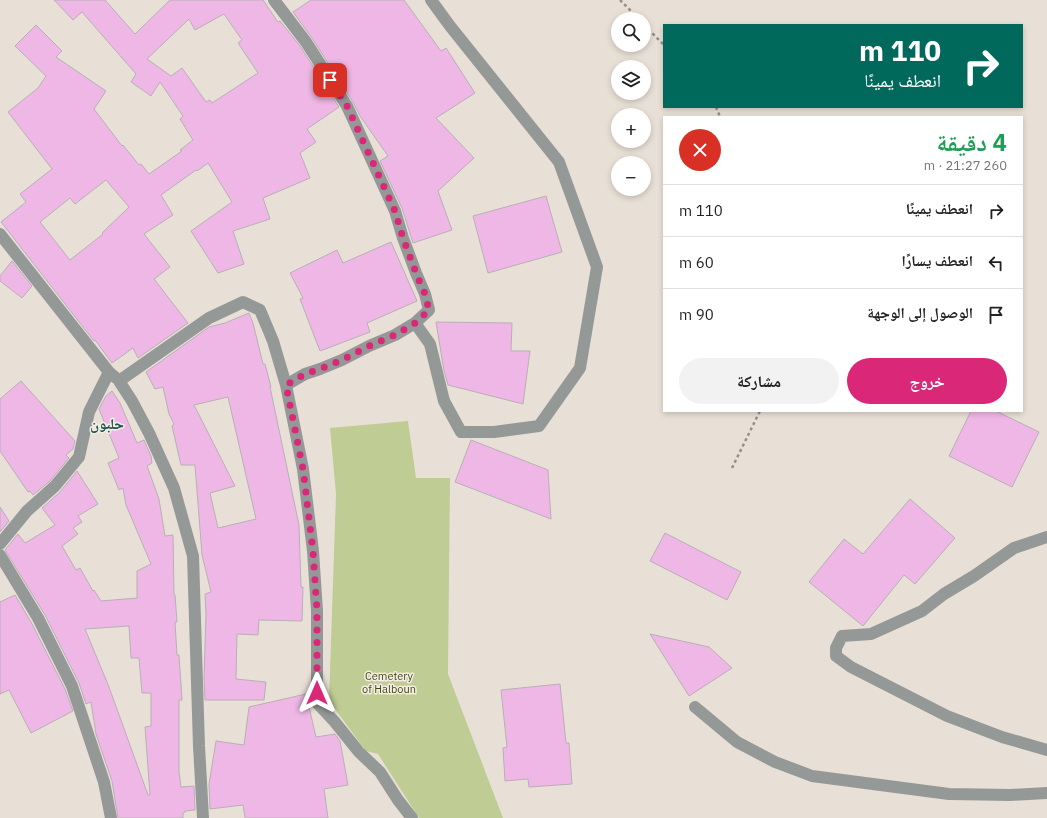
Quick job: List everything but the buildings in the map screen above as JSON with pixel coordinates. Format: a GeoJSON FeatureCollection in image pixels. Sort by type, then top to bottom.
{"type":"FeatureCollection","features":[{"type":"Feature","properties":{"kind":"street"},"geometry":{"type":"LineString","coordinates":[[274,0],[306,42],[347,106],[395,211],[403,238],[425,294],[429,310],[415,323],[395,335],[342,360],[305,374],[286,385]]}},
{"type":"Feature","properties":{"kind":"street"},"geometry":{"type":"LineString","coordinates":[[415,323],[430,344],[444,401],[461,432],[494,432],[540,426],[580,368],[597,267],[559,162],[450,26],[431,0]]}},
{"type":"Feature","properties":{"kind":"street"},"geometry":{"type":"LineString","coordinates":[[0,234],[109,372],[120,381],[149,433],[174,488],[193,556],[199,746],[203,818]]}},
{"type":"Feature","properties":{"kind":"street"},"geometry":{"type":"LineString","coordinates":[[120,381],[209,318],[244,302],[260,310],[286,385],[303,469],[313,551],[317,611],[317,703],[359,752],[380,772],[398,800],[412,818]]}},
{"type":"Feature","properties":{"kind":"street"},"geometry":{"type":"LineString","coordinates":[[0,544],[27,511],[55,486],[79,457],[89,412],[109,372]]}},
{"type":"Feature","properties":{"kind":"street"},"geometry":{"type":"LineString","coordinates":[[1047,537],[1014,548],[974,576],[944,594],[922,611],[871,634],[842,636],[836,648],[836,656],[851,667],[947,716],[1002,737],[1047,750]]}},
{"type":"Feature","properties":{"kind":"street"},"geometry":{"type":"LineString","coordinates":[[0,555],[38,618],[72,686],[104,782],[111,818]]}},
{"type":"Feature","properties":{"kind":"street"},"geometry":{"type":"LineString","coordinates":[[695,707],[737,742],[775,762],[812,776],[949,794],[1010,795],[1047,793]]}},
{"type":"Feature","properties":{"kind":"path"},"geometry":{"type":"LineString","coordinates":[[620,0],[632,12]]}},
{"type":"Feature","properties":{"kind":"path"},"geometry":{"type":"LineString","coordinates":[[651,31],[663,44]]}},
{"type":"Feature","properties":{"kind":"path"},"geometry":{"type":"LineString","coordinates":[[732,468],[760,412]]}},
{"type":"Feature","properties":{"kind":"green space","name":"Cemetery of Halboun"},"geometry":{"type":"Polygon","coordinates":[[[408,421],[416,478],[450,478],[448,674],[503,818],[419,818],[378,754],[366,751],[329,701],[336,494],[330,428],[408,421]]]}},
{"type":"Feature","properties":{"kind":"district","name":"حلبون"},"geometry":{"type":"Point","coordinates":[107,424]}},
{"type":"Feature","properties":{"kind":"route"},"geometry":{"type":"LineString","coordinates":[[317,693],[317,611],[313,551],[303,469],[286,385],[305,374],[342,360],[395,335],[415,323],[429,310],[425,294],[403,238],[395,211],[347,106],[330,80]]}}]}
